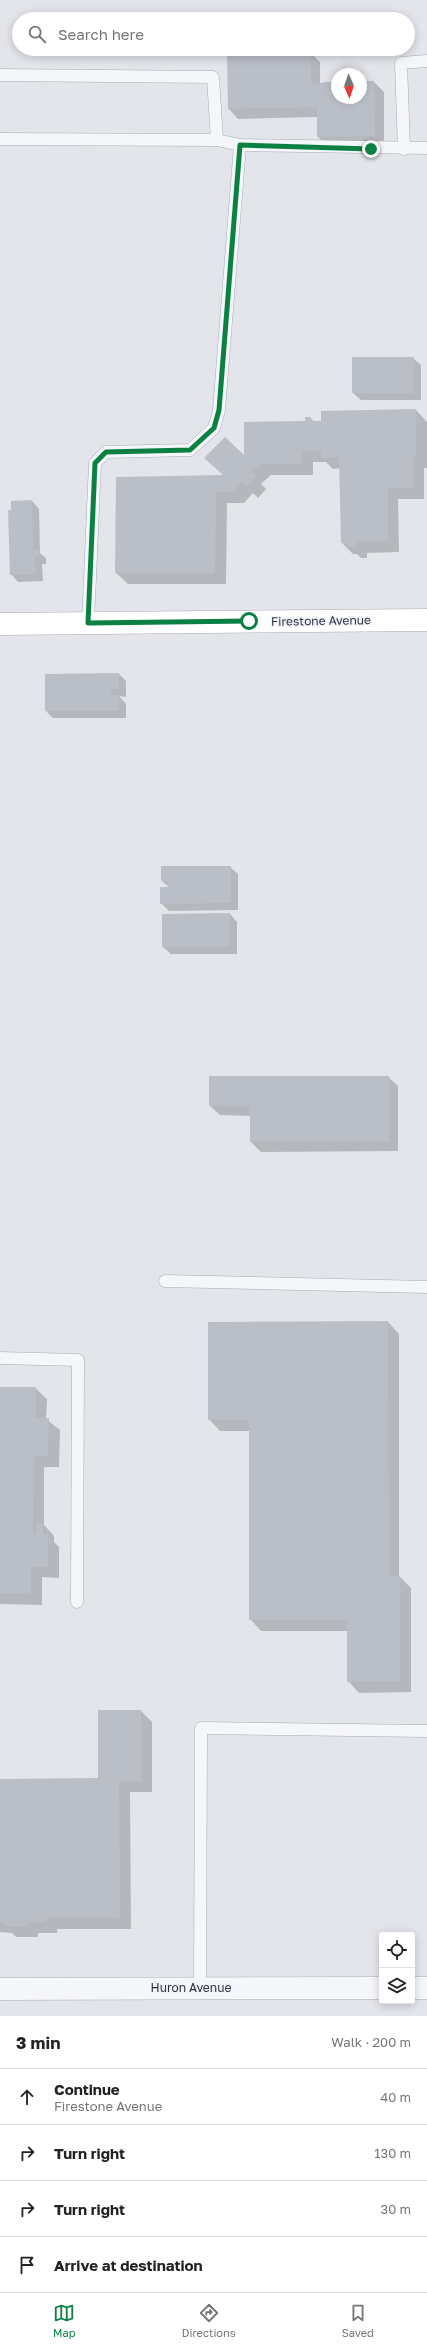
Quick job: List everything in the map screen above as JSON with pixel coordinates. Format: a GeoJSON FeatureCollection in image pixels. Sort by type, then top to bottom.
{"type":"FeatureCollection","features":[{"type":"Feature","properties":{"kind":"main road","name":"Firestone Avenue"},"geometry":{"type":"LineString","coordinates":[[0,624],[427,620]]}},
{"type":"Feature","properties":{"kind":"street","name":"Huron Avenue"},"geometry":{"type":"LineString","coordinates":[[0,1989],[379,1988]]}},
{"type":"Feature","properties":{"kind":"street"},"geometry":{"type":"LineString","coordinates":[[415,1988],[427,1988]]}},
{"type":"Feature","properties":{"kind":"lane"},"geometry":{"type":"LineString","coordinates":[[404,148],[401,63],[427,61]]}},
{"type":"Feature","properties":{"kind":"lane"},"geometry":{"type":"LineString","coordinates":[[0,75],[213,77],[217,140]]}},
{"type":"Feature","properties":{"kind":"lane"},"geometry":{"type":"LineString","coordinates":[[0,139],[217,140],[240,145],[427,148]]}},
{"type":"Feature","properties":{"kind":"lane"},"geometry":{"type":"LineString","coordinates":[[88,623],[95,463],[106,452],[190,450],[214,428],[219,402],[240,145]]}},
{"type":"Feature","properties":{"kind":"lane"},"geometry":{"type":"LineString","coordinates":[[165,1280],[427,1287]]}},
{"type":"Feature","properties":{"kind":"lane"},"geometry":{"type":"LineString","coordinates":[[0,1358],[78,1360],[77,1602]]}},
{"type":"Feature","properties":{"kind":"lane"},"geometry":{"type":"LineString","coordinates":[[200,1988],[201,1728],[427,1731]]}},
{"type":"Feature","properties":{"kind":"building"},"geometry":{"type":"Polygon","coordinates":[[[227,56],[311,56],[311,84],[331,82],[331,104],[367,104],[367,81],[374,81],[375,136],[317,137],[317,107],[228,109],[227,56]]]}},
{"type":"Feature","properties":{"kind":"building"},"geometry":{"type":"Polygon","coordinates":[[[352,357],[414,357],[414,393],[352,393],[352,357]]]}},
{"type":"Feature","properties":{"kind":"building"},"geometry":{"type":"Polygon","coordinates":[[[416,409],[416,457],[413,457],[413,488],[388,488],[388,541],[356,542],[356,547],[348,547],[348,543],[341,543],[339,457],[321,458],[321,451],[302,451],[302,464],[260,464],[251,472],[256,477],[246,487],[242,482],[232,492],[216,492],[215,573],[115,573],[116,477],[223,475],[204,458],[225,437],[244,455],[244,422],[305,421],[305,417],[311,417],[311,421],[321,421],[321,411],[416,409]]]}},
{"type":"Feature","properties":{"kind":"building"},"geometry":{"type":"Polygon","coordinates":[[[32,500],[33,547],[35,550],[39,550],[39,557],[35,557],[36,574],[10,575],[8,510],[11,510],[11,501],[32,500]]]}},
{"type":"Feature","properties":{"kind":"building"},"geometry":{"type":"Polygon","coordinates":[[[119,673],[119,690],[111,689],[111,695],[119,695],[119,711],[45,711],[45,674],[119,673]]]}},
{"type":"Feature","properties":{"kind":"building"},"geometry":{"type":"Polygon","coordinates":[[[161,866],[231,866],[231,903],[160,904],[160,887],[168,887],[168,881],[161,881],[161,866]]]}},
{"type":"Feature","properties":{"kind":"building"},"geometry":{"type":"Polygon","coordinates":[[[230,913],[230,947],[162,947],[162,914],[230,913]]]}},
{"type":"Feature","properties":{"kind":"building"},"geometry":{"type":"Polygon","coordinates":[[[209,1076],[389,1076],[389,1142],[250,1142],[250,1106],[209,1106],[209,1076]]]}},
{"type":"Feature","properties":{"kind":"building"},"geometry":{"type":"Polygon","coordinates":[[[388,1321],[389,1576],[400,1576],[400,1681],[347,1682],[347,1620],[249,1620],[249,1420],[208,1420],[208,1322],[388,1321]]]}},
{"type":"Feature","properties":{"kind":"building"},"geometry":{"type":"Polygon","coordinates":[[[0,1387],[36,1387],[36,1418],[49,1418],[48,1456],[34,1456],[33,1534],[36,1534],[36,1523],[43,1523],[43,1535],[48,1534],[48,1567],[31,1567],[31,1594],[0,1593],[0,1387]]]}},
{"type":"Feature","properties":{"kind":"building"},"geometry":{"type":"Polygon","coordinates":[[[98,1710],[141,1710],[142,1781],[119,1781],[120,1918],[46,1918],[46,1922],[27,1923],[27,1927],[4,1926],[4,1922],[0,1922],[0,1779],[98,1778],[98,1710]]]}},
{"type":"Feature","properties":{"kind":"route"},"geometry":{"type":"LineString","coordinates":[[249,621],[88,623],[95,463],[106,452],[175,452],[190,450],[214,428],[219,410],[240,145],[371,149]]}}]}
